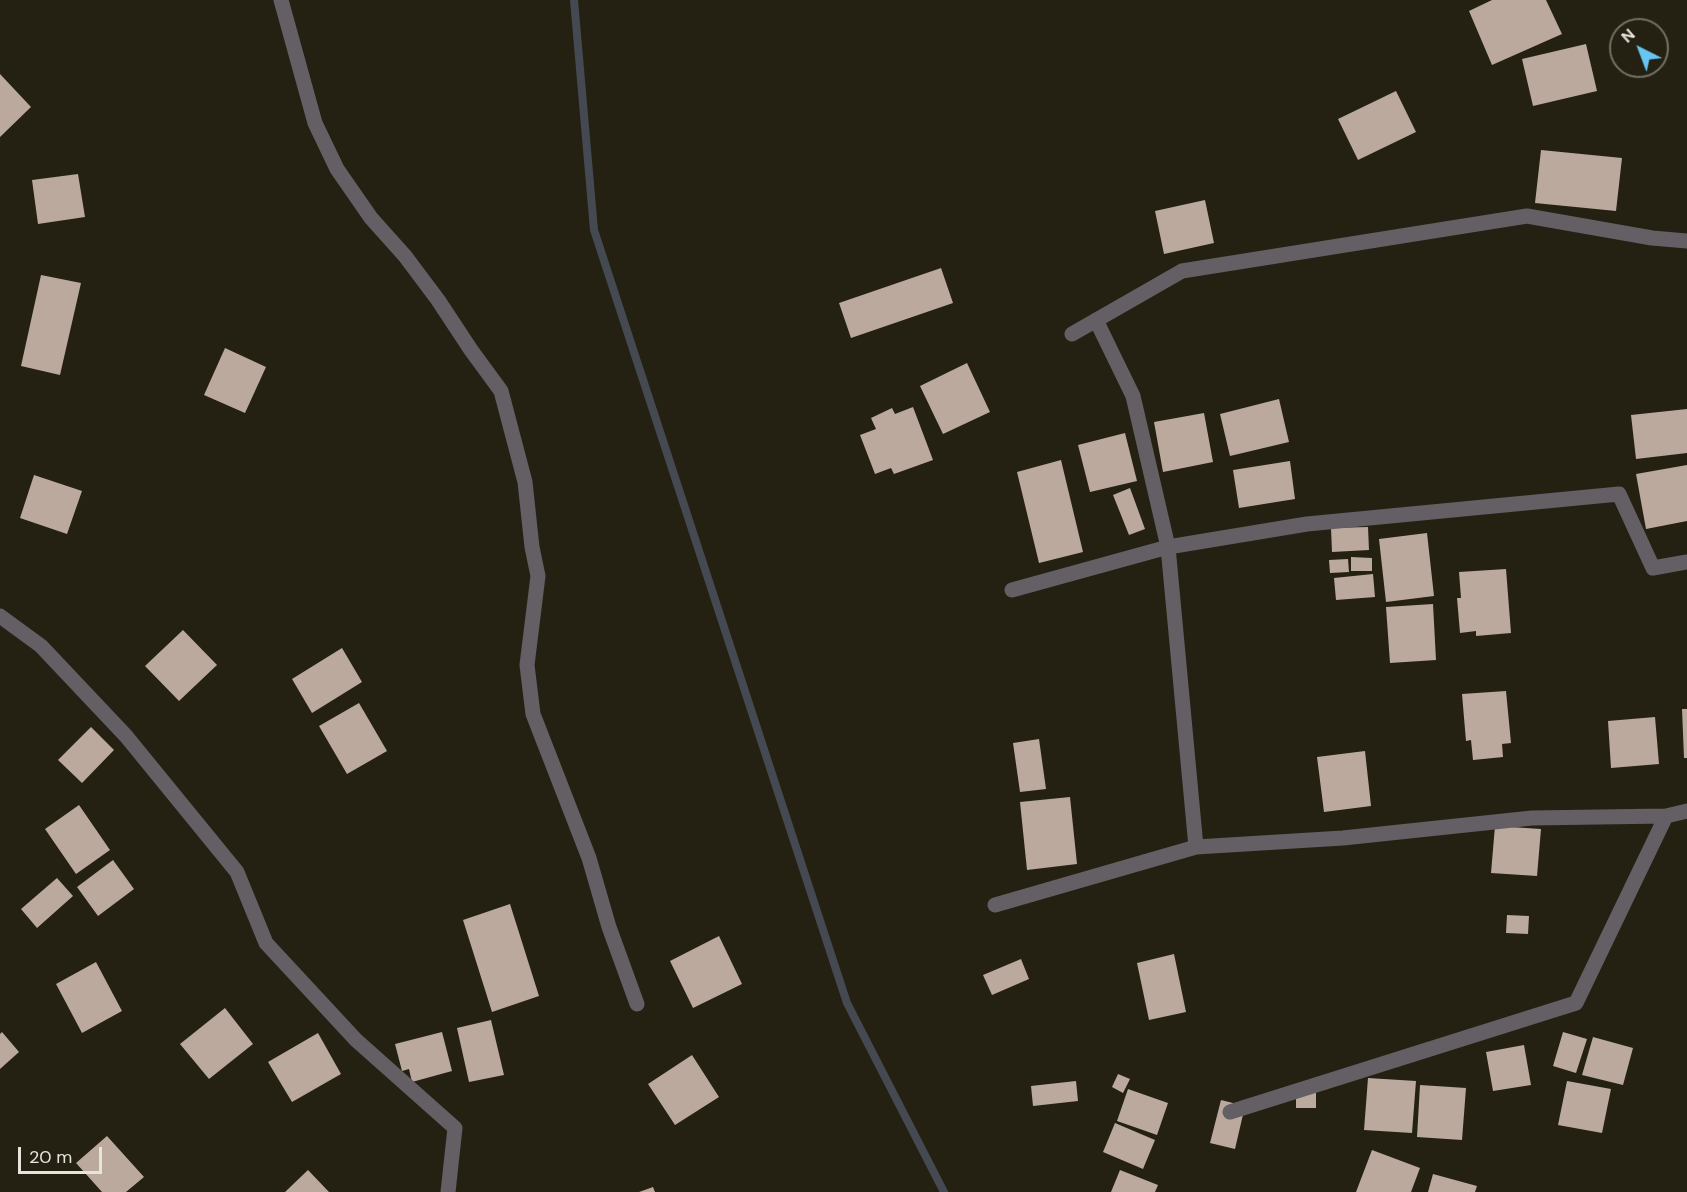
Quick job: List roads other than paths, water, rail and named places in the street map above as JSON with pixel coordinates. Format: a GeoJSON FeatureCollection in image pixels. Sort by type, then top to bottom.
{"type":"FeatureCollection","features":[{"type":"Feature","properties":{"kind":"street"},"geometry":{"type":"LineString","coordinates":[[281,0],[315,123],[337,169],[371,218],[405,256],[438,300],[501,391],[525,482],[532,547],[538,576],[527,665],[532,714],[590,858],[609,927],[637,1004]]}},
{"type":"Feature","properties":{"kind":"street"},"geometry":{"type":"LineString","coordinates":[[1072,334],[1182,271],[1527,216],[1652,238],[1687,241]]}},
{"type":"Feature","properties":{"kind":"street"},"geometry":{"type":"LineString","coordinates":[[1096,320],[1133,396],[1168,547],[1196,847]]}},
{"type":"Feature","properties":{"kind":"street"},"geometry":{"type":"LineString","coordinates":[[1012,590],[1168,547],[1307,524],[1619,494],[1653,568],[1687,562]]}},
{"type":"Feature","properties":{"kind":"street"},"geometry":{"type":"LineString","coordinates":[[0,616],[41,646],[141,754],[237,872],[266,943],[356,1040],[455,1128],[448,1192]]}},
{"type":"Feature","properties":{"kind":"street"},"geometry":{"type":"LineString","coordinates":[[995,905],[1196,847],[1343,838],[1532,818],[1666,816],[1687,812]]}},
{"type":"Feature","properties":{"kind":"street"},"geometry":{"type":"LineString","coordinates":[[1230,1112],[1576,1003],[1666,816]]}},
{"type":"Feature","properties":{"kind":"waterway"},"geometry":{"type":"LineString","coordinates":[[574,0],[594,230],[847,1003],[944,1192]]}}]}
